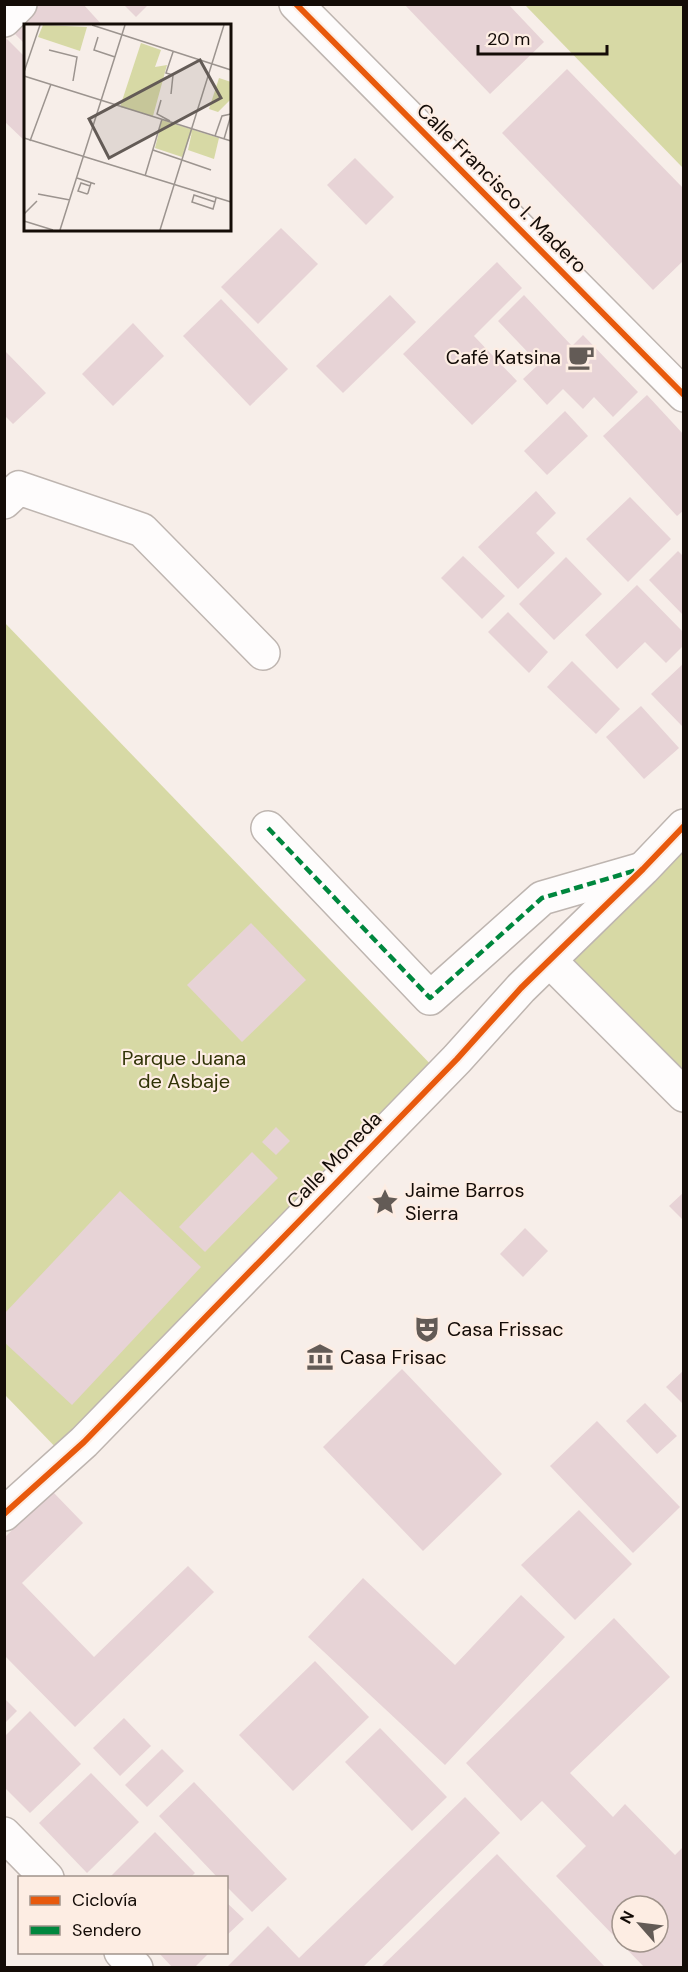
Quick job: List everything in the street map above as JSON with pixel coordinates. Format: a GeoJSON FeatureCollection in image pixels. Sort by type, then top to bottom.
{"type":"FeatureCollection","features":[{"type":"Feature","properties":{"kind":"street"},"geometry":{"type":"LineString","coordinates":[[4,20],[20,4]]}},
{"type":"Feature","properties":{"kind":"street","name":"Calle Francisco I. Madero"},"geometry":{"type":"LineString","coordinates":[[296,4],[684,395]]}},
{"type":"Feature","properties":{"kind":"street"},"geometry":{"type":"LineString","coordinates":[[4,502],[20,488],[142,530],[263,653]]}},
{"type":"Feature","properties":{"kind":"street","name":"Calle Moneda"},"geometry":{"type":"LineString","coordinates":[[4,1514],[84,1442],[353,1163],[457,1059],[521,988],[684,826]]}},
{"type":"Feature","properties":{"kind":"street"},"geometry":{"type":"LineString","coordinates":[[268,828],[430,998],[542,898],[643,869]]}},
{"type":"Feature","properties":{"kind":"street"},"geometry":{"type":"LineString","coordinates":[[550,961],[684,1095]]}},
{"type":"Feature","properties":{"kind":"street"},"geometry":{"type":"LineString","coordinates":[[4,1834],[45,1876]]}},
{"type":"Feature","properties":{"kind":"street"},"geometry":{"type":"LineString","coordinates":[[122,1954],[136,1968]]}},
{"type":"Feature","properties":{"kind":"green space"},"geometry":{"type":"Polygon","coordinates":[[[525,5],[683,5],[683,168],[525,5]]]}},
{"type":"Feature","properties":{"kind":"green space","name":"Parque Juana de Asbaje"},"geometry":{"type":"Polygon","coordinates":[[[4,622],[438,1072],[64,1456],[5,1395],[4,622]]]}},
{"type":"Feature","properties":{"kind":"green space"},"geometry":{"type":"Polygon","coordinates":[[[683,835],[683,1084],[553,961],[683,835]]]}},
{"type":"Feature","properties":{"kind":"building"},"geometry":{"type":"Polygon","coordinates":[[[39,4],[83,4],[101,24],[24,24],[24,43],[12,31],[39,4]]]}},
{"type":"Feature","properties":{"kind":"building"},"geometry":{"type":"Polygon","coordinates":[[[123,4],[149,4],[136,17],[123,4]]]}},
{"type":"Feature","properties":{"kind":"building"},"geometry":{"type":"Polygon","coordinates":[[[404,4],[508,4],[544,42],[490,94],[404,4]]]}},
{"type":"Feature","properties":{"kind":"building"},"geometry":{"type":"Polygon","coordinates":[[[4,36],[24,56],[24,140],[4,121],[4,36]]]}},
{"type":"Feature","properties":{"kind":"building"},"geometry":{"type":"Polygon","coordinates":[[[567,69],[684,189],[684,260],[653,290],[502,133],[567,69]]]}},
{"type":"Feature","properties":{"kind":"building"},"geometry":{"type":"Polygon","coordinates":[[[355,158],[394,197],[366,225],[327,185],[355,158]]]}},
{"type":"Feature","properties":{"kind":"building"},"geometry":{"type":"Polygon","coordinates":[[[281,228],[318,264],[258,324],[221,287],[281,228]]]}},
{"type":"Feature","properties":{"kind":"building"},"geometry":{"type":"Polygon","coordinates":[[[497,262],[522,288],[474,336],[517,381],[472,425],[403,354],[497,262]]]}},
{"type":"Feature","properties":{"kind":"building"},"geometry":{"type":"Polygon","coordinates":[[[390,295],[416,322],[343,393],[316,366],[390,295]]]}},
{"type":"Feature","properties":{"kind":"building"},"geometry":{"type":"Polygon","coordinates":[[[524,295],[572,346],[583,335],[638,392],[613,417],[594,397],[583,409],[563,389],[547,405],[523,379],[539,364],[498,321],[524,295]]]}},
{"type":"Feature","properties":{"kind":"building"},"geometry":{"type":"Polygon","coordinates":[[[221,299],[288,369],[250,406],[183,336],[221,299]]]}},
{"type":"Feature","properties":{"kind":"building"},"geometry":{"type":"Polygon","coordinates":[[[133,323],[164,356],[113,406],[82,374],[133,323]]]}},
{"type":"Feature","properties":{"kind":"building"},"geometry":{"type":"Polygon","coordinates":[[[4,350],[46,393],[13,424],[4,415],[4,350]]]}},
{"type":"Feature","properties":{"kind":"building"},"geometry":{"type":"Polygon","coordinates":[[[647,395],[684,435],[684,510],[677,516],[603,436],[647,395]]]}},
{"type":"Feature","properties":{"kind":"building"},"geometry":{"type":"Polygon","coordinates":[[[565,411],[588,436],[547,475],[524,451],[565,411]]]}},
{"type":"Feature","properties":{"kind":"building"},"geometry":{"type":"Polygon","coordinates":[[[536,491],[556,513],[536,533],[555,553],[518,589],[478,547],[536,491]]]}},
{"type":"Feature","properties":{"kind":"building"},"geometry":{"type":"Polygon","coordinates":[[[630,497],[671,539],[628,582],[586,539],[630,497]]]}},
{"type":"Feature","properties":{"kind":"building"},"geometry":{"type":"Polygon","coordinates":[[[678,551],[684,557],[684,616],[649,580],[678,551]]]}},
{"type":"Feature","properties":{"kind":"building"},"geometry":{"type":"Polygon","coordinates":[[[463,556],[505,596],[482,619],[441,578],[463,556]]]}},
{"type":"Feature","properties":{"kind":"building"},"geometry":{"type":"Polygon","coordinates":[[[566,557],[602,594],[554,640],[519,604],[566,557]]]}},
{"type":"Feature","properties":{"kind":"building"},"geometry":{"type":"Polygon","coordinates":[[[637,585],[684,633],[684,645],[666,663],[645,642],[617,669],[585,635],[637,585]]]}},
{"type":"Feature","properties":{"kind":"building"},"geometry":{"type":"Polygon","coordinates":[[[508,612],[548,652],[529,673],[488,632],[508,612]]]}},
{"type":"Feature","properties":{"kind":"building"},"geometry":{"type":"Polygon","coordinates":[[[572,661],[620,709],[596,734],[547,687],[572,661]]]}},
{"type":"Feature","properties":{"kind":"building"},"geometry":{"type":"Polygon","coordinates":[[[684,663],[684,725],[682,726],[651,694],[684,663]]]}},
{"type":"Feature","properties":{"kind":"building"},"geometry":{"type":"Polygon","coordinates":[[[641,706],[679,748],[644,779],[606,737],[641,706]]]}},
{"type":"Feature","properties":{"kind":"building"},"geometry":{"type":"Polygon","coordinates":[[[251,923],[306,980],[242,1042],[187,985],[251,923]]]}},
{"type":"Feature","properties":{"kind":"building"},"geometry":{"type":"Polygon","coordinates":[[[276,1127],[290,1141],[276,1155],[262,1142],[276,1127]]]}},
{"type":"Feature","properties":{"kind":"building"},"geometry":{"type":"Polygon","coordinates":[[[252,1152],[278,1178],[205,1252],[179,1227],[252,1152]]]}},
{"type":"Feature","properties":{"kind":"building"},"geometry":{"type":"Polygon","coordinates":[[[120,1191],[201,1267],[72,1405],[4,1342],[4,1314],[120,1191]]]}},
{"type":"Feature","properties":{"kind":"building"},"geometry":{"type":"Polygon","coordinates":[[[684,1192],[684,1221],[669,1206],[684,1192]]]}},
{"type":"Feature","properties":{"kind":"building"},"geometry":{"type":"Polygon","coordinates":[[[525,1228],[548,1251],[523,1277],[500,1254],[525,1228]]]}},
{"type":"Feature","properties":{"kind":"building"},"geometry":{"type":"Polygon","coordinates":[[[402,1369],[502,1474],[423,1551],[323,1447],[402,1369]]]}},
{"type":"Feature","properties":{"kind":"building"},"geometry":{"type":"Polygon","coordinates":[[[684,1370],[684,1405],[666,1387],[684,1370]]]}},
{"type":"Feature","properties":{"kind":"building"},"geometry":{"type":"Polygon","coordinates":[[[645,1403],[677,1436],[657,1454],[626,1421],[645,1403]]]}},
{"type":"Feature","properties":{"kind":"building"},"geometry":{"type":"Polygon","coordinates":[[[597,1421],[680,1507],[633,1553],[550,1466],[597,1421]]]}},
{"type":"Feature","properties":{"kind":"building"},"geometry":{"type":"Polygon","coordinates":[[[52,1491],[83,1523],[22,1583],[94,1657],[188,1566],[214,1592],[75,1727],[4,1655],[4,1538],[52,1491]]]}},
{"type":"Feature","properties":{"kind":"building"},"geometry":{"type":"Polygon","coordinates":[[[579,1510],[632,1564],[575,1620],[521,1565],[579,1510]]]}},
{"type":"Feature","properties":{"kind":"building"},"geometry":{"type":"Polygon","coordinates":[[[363,1578],[455,1665],[521,1595],[565,1637],[445,1765],[308,1637],[363,1578]]]}},
{"type":"Feature","properties":{"kind":"building"},"geometry":{"type":"Polygon","coordinates":[[[614,1618],[670,1677],[570,1773],[613,1817],[625,1804],[675,1855],[684,1846],[684,1968],[645,1968],[631,1954],[670,1954],[670,1894],[610,1894],[610,1932],[556,1876],[586,1846],[542,1801],[521,1821],[466,1763],[614,1618]]]}},
{"type":"Feature","properties":{"kind":"building"},"geometry":{"type":"Polygon","coordinates":[[[315,1661],[369,1717],[293,1791],[239,1735],[315,1661]]]}},
{"type":"Feature","properties":{"kind":"building"},"geometry":{"type":"Polygon","coordinates":[[[4,1698],[17,1711],[4,1724],[4,1698]]]}},
{"type":"Feature","properties":{"kind":"building"},"geometry":{"type":"Polygon","coordinates":[[[30,1711],[81,1764],[30,1813],[4,1787],[4,1737],[30,1711]]]}},
{"type":"Feature","properties":{"kind":"building"},"geometry":{"type":"Polygon","coordinates":[[[124,1718],[151,1746],[120,1776],[93,1748],[124,1718]]]}},
{"type":"Feature","properties":{"kind":"building"},"geometry":{"type":"Polygon","coordinates":[[[380,1728],[447,1797],[412,1831],[345,1762],[380,1728]]]}},
{"type":"Feature","properties":{"kind":"building"},"geometry":{"type":"Polygon","coordinates":[[[162,1749],[184,1771],[147,1807],[125,1785],[162,1749]]]}},
{"type":"Feature","properties":{"kind":"building"},"geometry":{"type":"Polygon","coordinates":[[[91,1773],[139,1822],[87,1873],[39,1823],[91,1773]]]}},
{"type":"Feature","properties":{"kind":"building"},"geometry":{"type":"Polygon","coordinates":[[[194,1782],[287,1879],[252,1912],[228,1888],[228,1876],[216,1876],[159,1816],[194,1782]]]}},
{"type":"Feature","properties":{"kind":"building"},"geometry":{"type":"Polygon","coordinates":[[[465,1797],[500,1833],[362,1968],[226,1968],[268,1926],[299,1958],[465,1797]]]}},
{"type":"Feature","properties":{"kind":"building"},"geometry":{"type":"Polygon","coordinates":[[[155,1832],[195,1873],[192,1876],[111,1876],[155,1832]]]}},
{"type":"Feature","properties":{"kind":"building"},"geometry":{"type":"Polygon","coordinates":[[[497,1854],[606,1968],[380,1968],[497,1854]]]}},
{"type":"Feature","properties":{"kind":"building"},"geometry":{"type":"Polygon","coordinates":[[[228,1904],[244,1919],[228,1934],[228,1904]]]}},
{"type":"Feature","properties":{"kind":"building"},"geometry":{"type":"Polygon","coordinates":[[[160,1954],[208,1954],[194,1968],[173,1968],[160,1954]]]}},
{"type":"Feature","properties":{"kind":"marked path"},"geometry":{"type":"LineString","coordinates":[[268,828],[430,998],[542,898],[637,870]]}},
{"type":"Feature","properties":{"kind":"cycle path"},"geometry":{"type":"LineString","coordinates":[[296,4],[684,395]]}},
{"type":"Feature","properties":{"kind":"cycle path"},"geometry":{"type":"LineString","coordinates":[[4,1514],[84,1442],[457,1059],[521,988],[684,826]]}},
{"type":"Feature","properties":{"kind":"place","name":"Café Katsina"},"geometry":{"type":"Point","coordinates":[581,357]}},
{"type":"Feature","properties":{"kind":"place","name":"Jaime Barros Sierra"},"geometry":{"type":"Point","coordinates":[385,1202]}},
{"type":"Feature","properties":{"kind":"place","name":"Casa Frissac"},"geometry":{"type":"Point","coordinates":[427,1329]}},
{"type":"Feature","properties":{"kind":"place","name":"Casa Frisac"},"geometry":{"type":"Point","coordinates":[320,1357]}}]}
